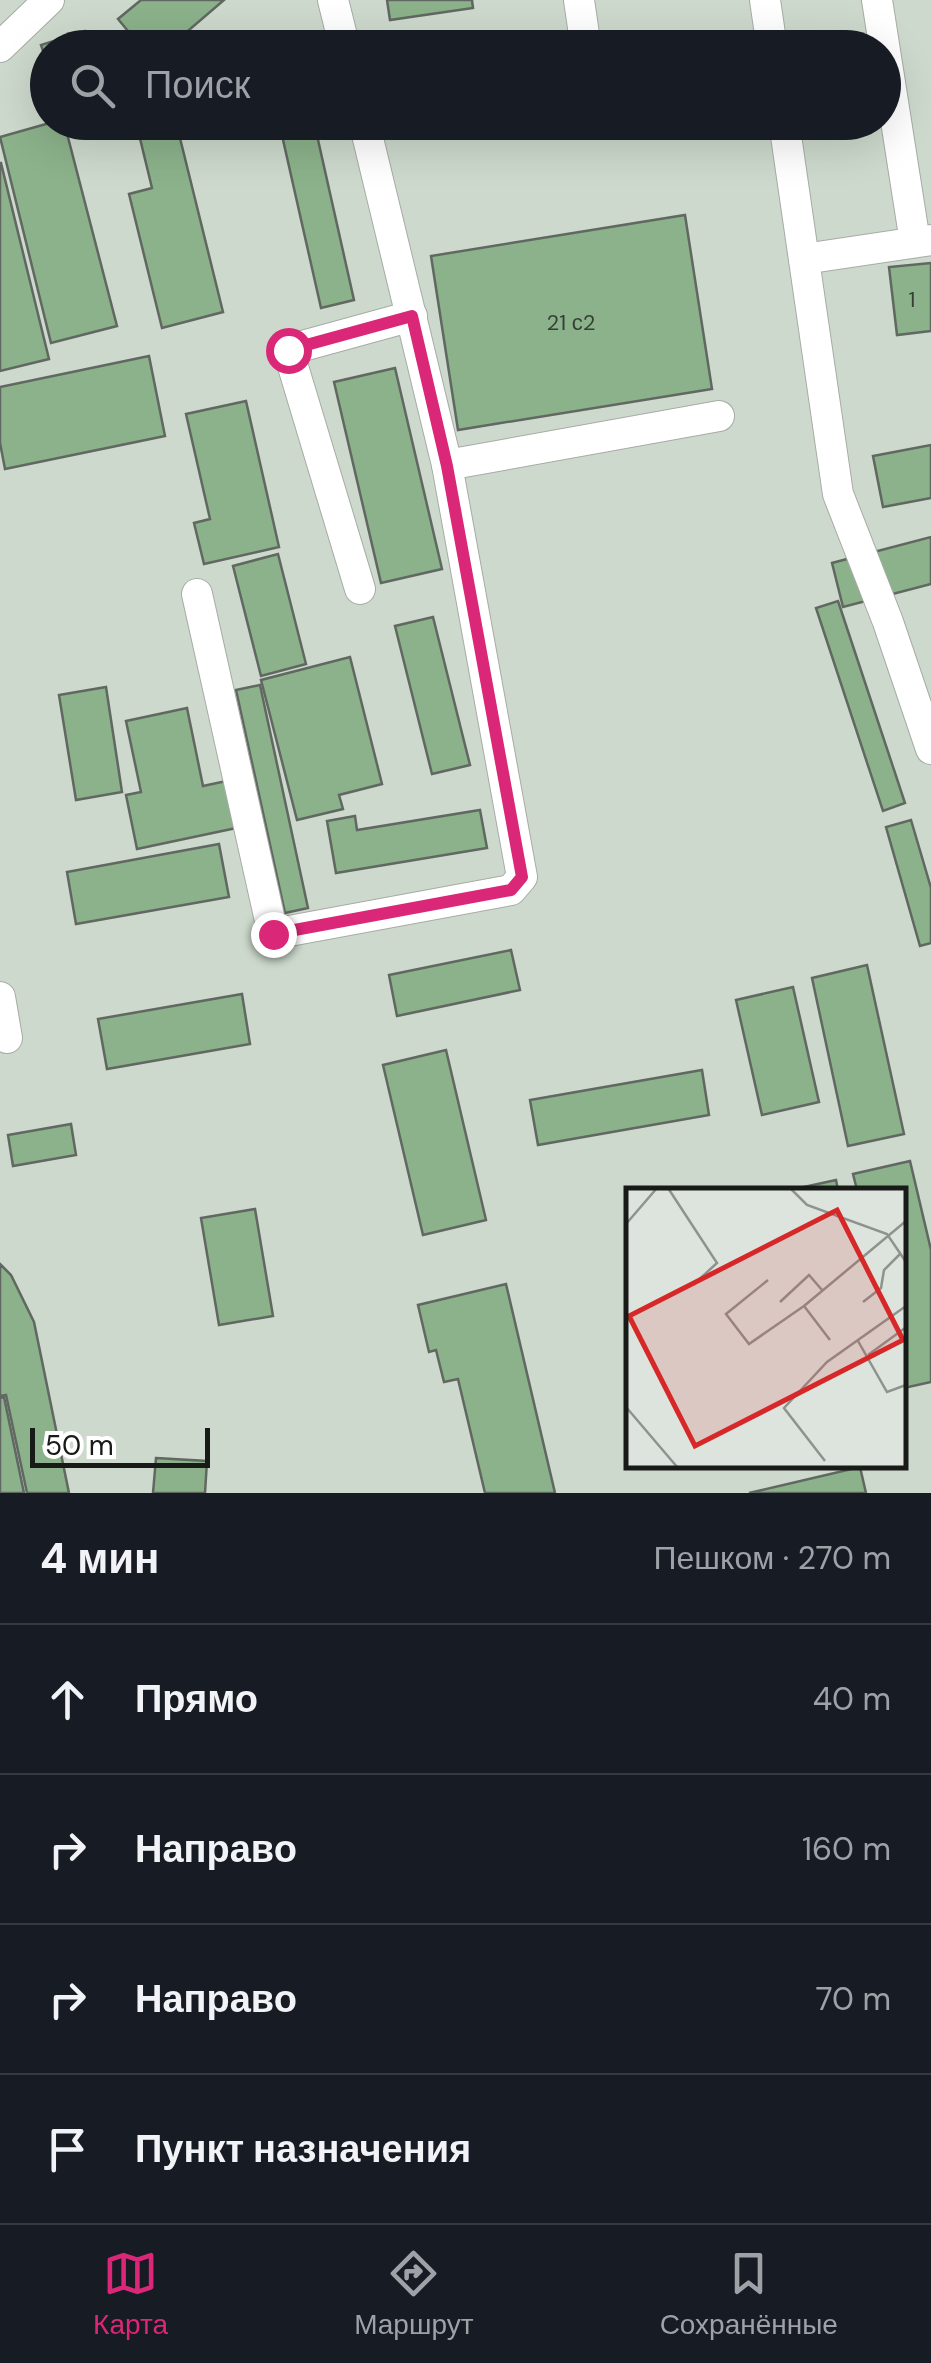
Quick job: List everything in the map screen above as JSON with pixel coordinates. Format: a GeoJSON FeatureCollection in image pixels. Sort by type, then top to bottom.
{"type":"FeatureCollection","features":[{"type":"Feature","properties":{"kind":"street"},"geometry":{"type":"LineString","coordinates":[[0,46],[49,0]]}},
{"type":"Feature","properties":{"kind":"street"},"geometry":{"type":"LineString","coordinates":[[333,0],[340,30]]}},
{"type":"Feature","properties":{"kind":"street"},"geometry":{"type":"LineString","coordinates":[[579,0],[583,30]]}},
{"type":"Feature","properties":{"kind":"street"},"geometry":{"type":"LineString","coordinates":[[765,0],[769,30]]}},
{"type":"Feature","properties":{"kind":"street"},"geometry":{"type":"LineString","coordinates":[[877,0],[883,30]]}},
{"type":"Feature","properties":{"kind":"street"},"geometry":{"type":"LineString","coordinates":[[804,259],[923,241],[901,126]]}},
{"type":"Feature","properties":{"kind":"street"},"geometry":{"type":"LineString","coordinates":[[197,594],[273,934],[511,890],[522,877],[447,466],[368,140]]}},
{"type":"Feature","properties":{"kind":"street"},"geometry":{"type":"LineString","coordinates":[[787,140],[838,494],[888,622],[931,749]]}},
{"type":"Feature","properties":{"kind":"street"},"geometry":{"type":"LineString","coordinates":[[360,589],[288,350],[412,316]]}},
{"type":"Feature","properties":{"kind":"street"},"geometry":{"type":"LineString","coordinates":[[447,466],[719,416]]}},
{"type":"Feature","properties":{"kind":"street"},"geometry":{"type":"LineString","coordinates":[[0,997],[7,1038]]}},
{"type":"Feature","properties":{"kind":"shaded area"},"geometry":{"type":"Polygon","coordinates":[[[0,0],[931,0],[931,1493],[0,1493],[0,0]]]}},
{"type":"Feature","properties":{"kind":"building"},"geometry":{"type":"Polygon","coordinates":[[[141,0],[224,0],[189,30],[127,30],[118,19],[141,0]]]}},
{"type":"Feature","properties":{"kind":"building"},"geometry":{"type":"Polygon","coordinates":[[[387,0],[472,0],[473,8],[390,20],[387,0]]]}},
{"type":"Feature","properties":{"kind":"building"},"geometry":{"type":"Polygon","coordinates":[[[30,129],[30,140],[69,140],[117,326],[51,343],[0,137],[30,129]]]}},
{"type":"Feature","properties":{"kind":"building"},"geometry":{"type":"Polygon","coordinates":[[[140,140],[180,140],[223,312],[162,328],[129,194],[152,188],[140,140]]]}},
{"type":"Feature","properties":{"kind":"building"},"geometry":{"type":"Polygon","coordinates":[[[283,140],[318,140],[354,300],[321,308],[283,140]]]}},
{"type":"Feature","properties":{"kind":"building"},"geometry":{"type":"Polygon","coordinates":[[[0,163],[49,359],[0,371],[0,163]]]}},
{"type":"Feature","properties":{"kind":"building"},"geometry":{"type":"Polygon","coordinates":[[[685,215],[712,389],[458,430],[431,256],[685,215]]]}},
{"type":"Feature","properties":{"kind":"building"},"geometry":{"type":"Polygon","coordinates":[[[931,263],[931,331],[897,335],[889,267],[931,263]]]}},
{"type":"Feature","properties":{"kind":"building"},"geometry":{"type":"Polygon","coordinates":[[[149,356],[165,436],[5,469],[0,443],[0,387],[149,356]]]}},
{"type":"Feature","properties":{"kind":"building"},"geometry":{"type":"Polygon","coordinates":[[[395,368],[442,569],[381,583],[334,382],[395,368]]]}},
{"type":"Feature","properties":{"kind":"building"},"geometry":{"type":"Polygon","coordinates":[[[246,401],[279,547],[204,564],[194,523],[210,519],[186,414],[246,401]]]}},
{"type":"Feature","properties":{"kind":"building"},"geometry":{"type":"Polygon","coordinates":[[[931,445],[931,498],[883,507],[873,456],[931,445]]]}},
{"type":"Feature","properties":{"kind":"building"},"geometry":{"type":"Polygon","coordinates":[[[931,537],[931,584],[843,607],[832,563],[931,537]]]}},
{"type":"Feature","properties":{"kind":"building"},"geometry":{"type":"Polygon","coordinates":[[[278,554],[306,664],[261,676],[233,566],[278,554]]]}},
{"type":"Feature","properties":{"kind":"building"},"geometry":{"type":"Polygon","coordinates":[[[838,601],[905,803],[883,811],[816,608],[838,601]]]}},
{"type":"Feature","properties":{"kind":"building"},"geometry":{"type":"Polygon","coordinates":[[[433,617],[470,765],[432,774],[395,626],[433,617]]]}},
{"type":"Feature","properties":{"kind":"building"},"geometry":{"type":"Polygon","coordinates":[[[350,657],[382,784],[339,795],[343,809],[297,820],[261,680],[350,657]]]}},
{"type":"Feature","properties":{"kind":"building"},"geometry":{"type":"Polygon","coordinates":[[[260,685],[308,908],[285,913],[236,690],[260,685]]]}},
{"type":"Feature","properties":{"kind":"building"},"geometry":{"type":"Polygon","coordinates":[[[106,687],[122,792],[76,800],[59,695],[106,687]]]}},
{"type":"Feature","properties":{"kind":"building"},"geometry":{"type":"Polygon","coordinates":[[[187,708],[203,786],[231,780],[241,827],[137,849],[126,795],[141,792],[126,721],[187,708]]]}},
{"type":"Feature","properties":{"kind":"building"},"geometry":{"type":"Polygon","coordinates":[[[480,810],[487,848],[336,873],[327,821],[355,816],[357,830],[480,810]]]}},
{"type":"Feature","properties":{"kind":"building"},"geometry":{"type":"Polygon","coordinates":[[[911,820],[931,888],[931,943],[920,946],[886,827],[911,820]]]}},
{"type":"Feature","properties":{"kind":"building"},"geometry":{"type":"Polygon","coordinates":[[[219,844],[229,897],[76,924],[67,872],[219,844]]]}},
{"type":"Feature","properties":{"kind":"building"},"geometry":{"type":"Polygon","coordinates":[[[511,950],[520,990],[397,1016],[389,975],[511,950]]]}},
{"type":"Feature","properties":{"kind":"building"},"geometry":{"type":"Polygon","coordinates":[[[867,965],[904,1134],[848,1146],[812,978],[867,965]]]}},
{"type":"Feature","properties":{"kind":"building"},"geometry":{"type":"Polygon","coordinates":[[[793,987],[819,1102],[762,1115],[736,1000],[793,987]]]}},
{"type":"Feature","properties":{"kind":"building"},"geometry":{"type":"Polygon","coordinates":[[[242,994],[250,1044],[107,1069],[98,1019],[242,994]]]}},
{"type":"Feature","properties":{"kind":"building"},"geometry":{"type":"Polygon","coordinates":[[[446,1050],[486,1220],[423,1235],[383,1065],[446,1050]]]}},
{"type":"Feature","properties":{"kind":"building"},"geometry":{"type":"Polygon","coordinates":[[[702,1070],[709,1115],[538,1145],[530,1100],[702,1070]]]}},
{"type":"Feature","properties":{"kind":"building"},"geometry":{"type":"Polygon","coordinates":[[[71,1124],[76,1155],[13,1166],[8,1135],[71,1124]]]}},
{"type":"Feature","properties":{"kind":"building"},"geometry":{"type":"Polygon","coordinates":[[[910,1161],[931,1250],[931,1382],[906,1388],[906,1188],[856,1188],[853,1174],[910,1161]]]}},
{"type":"Feature","properties":{"kind":"building"},"geometry":{"type":"Polygon","coordinates":[[[836,1180],[838,1188],[799,1188],[836,1180]]]}},
{"type":"Feature","properties":{"kind":"building"},"geometry":{"type":"Polygon","coordinates":[[[255,1209],[273,1316],[219,1325],[201,1218],[255,1209]]]}},
{"type":"Feature","properties":{"kind":"building"},"geometry":{"type":"Polygon","coordinates":[[[0,1264],[11,1275],[34,1322],[69,1493],[27,1493],[6,1395],[0,1396],[0,1264]]]}},
{"type":"Feature","properties":{"kind":"building"},"geometry":{"type":"Polygon","coordinates":[[[506,1284],[555,1493],[485,1493],[458,1379],[444,1382],[436,1350],[429,1352],[418,1305],[506,1284]]]}},
{"type":"Feature","properties":{"kind":"building"},"geometry":{"type":"Polygon","coordinates":[[[4,1397],[24,1493],[0,1493],[0,1398],[4,1397]]]}},
{"type":"Feature","properties":{"kind":"building"},"geometry":{"type":"Polygon","coordinates":[[[156,1458],[207,1461],[205,1493],[153,1493],[156,1458]]]}},
{"type":"Feature","properties":{"kind":"building"},"geometry":{"type":"Polygon","coordinates":[[[860,1468],[866,1493],[749,1493],[860,1468]]]}},
{"type":"Feature","properties":{"kind":"route"},"geometry":{"type":"LineString","coordinates":[[273,934],[511,890],[522,877],[447,466],[412,316],[288,350]]}}]}
